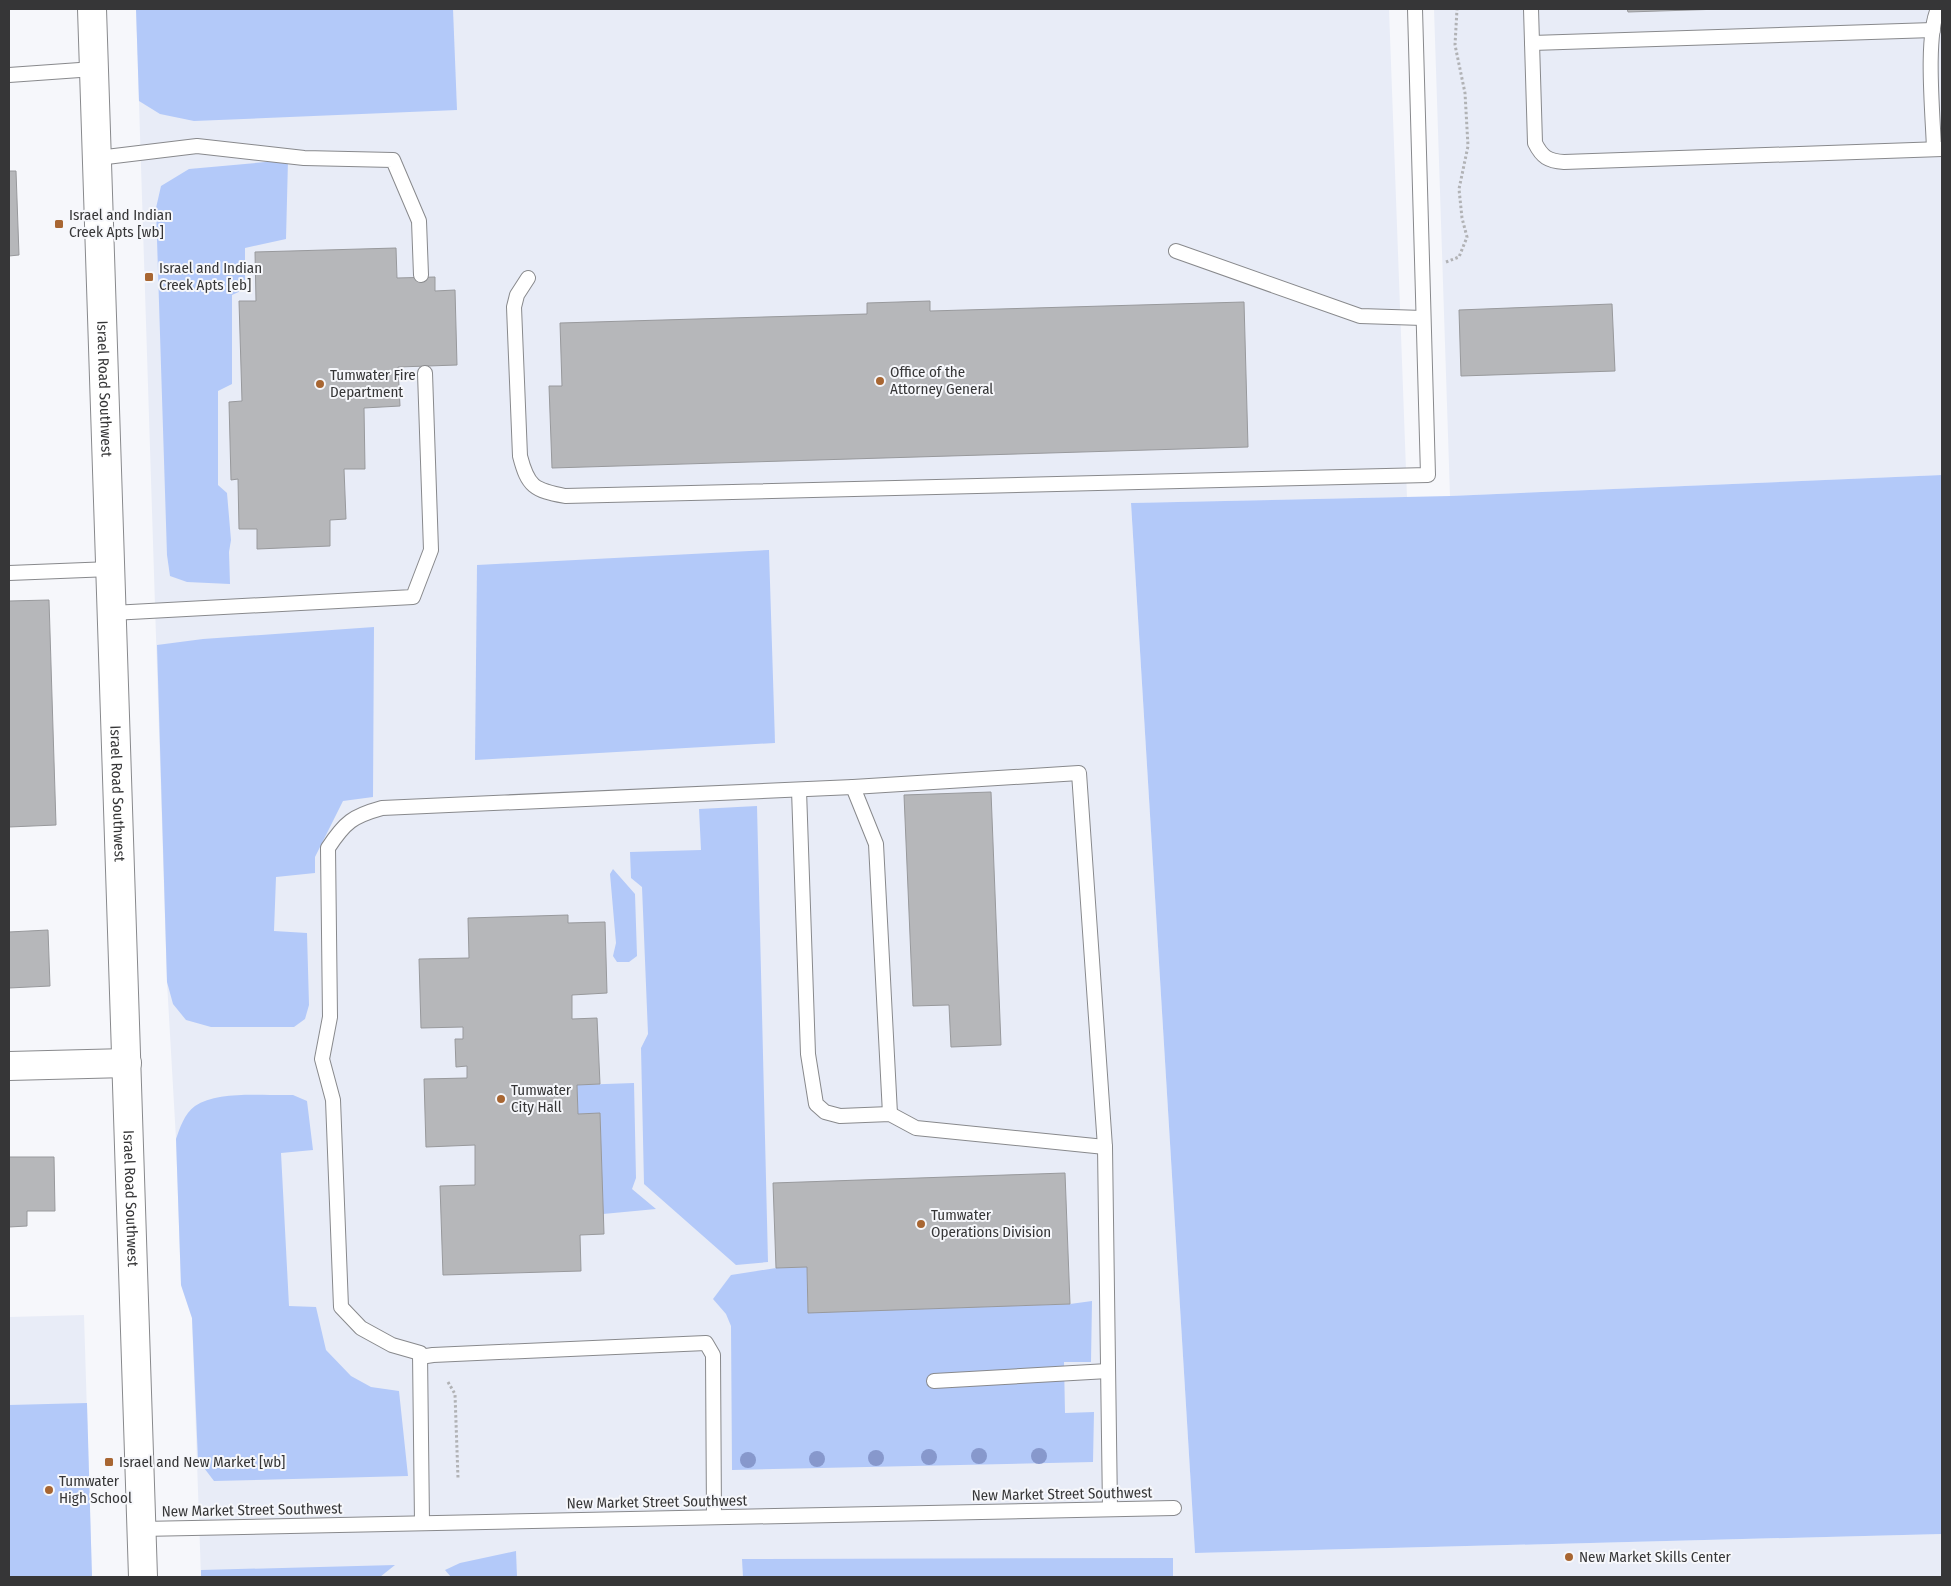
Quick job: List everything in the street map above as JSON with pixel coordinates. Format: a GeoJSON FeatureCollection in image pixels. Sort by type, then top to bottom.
{"type":"FeatureCollection","features":[{"type":"Feature","properties":{"kind":"street","name":"Israel Road Southwest"},"geometry":{"type":"LineString","coordinates":[[92,9],[143,1577]]}},
{"type":"Feature","properties":{"kind":"street"},"geometry":{"type":"LineString","coordinates":[[9,1066],[127,1063]]}},
{"type":"Feature","properties":{"kind":"lane"},"geometry":{"type":"LineString","coordinates":[[528,278],[518,295],[514,307],[520,456],[526,478],[544,492],[565,496],[1428,475],[1415,9]]}},
{"type":"Feature","properties":{"kind":"lane"},"geometry":{"type":"LineString","coordinates":[[1531,9],[1535,142],[1540,154],[1551,161],[1574,162],[1938,149],[1931,71],[1933,30],[1938,9]]}},
{"type":"Feature","properties":{"kind":"lane"},"geometry":{"type":"LineString","coordinates":[[1532,43],[1933,30]]}},
{"type":"Feature","properties":{"kind":"lane"},"geometry":{"type":"LineString","coordinates":[[9,75],[94,69]]}},
{"type":"Feature","properties":{"kind":"lane"},"geometry":{"type":"LineString","coordinates":[[98,158],[197,146],[304,158],[393,160],[419,221],[421,275]]}},
{"type":"Feature","properties":{"kind":"lane"},"geometry":{"type":"LineString","coordinates":[[1176,251],[1360,316],[1424,318]]}},
{"type":"Feature","properties":{"kind":"lane"},"geometry":{"type":"LineString","coordinates":[[112,614],[413,598],[431,550],[425,373]]}},
{"type":"Feature","properties":{"kind":"lane"},"geometry":{"type":"LineString","coordinates":[[9,573],[111,569]]}},
{"type":"Feature","properties":{"kind":"lane"},"geometry":{"type":"LineString","coordinates":[[422,1523],[420,1353],[392,1345],[361,1328],[342,1307],[333,1100],[322,1058],[330,1017],[328,848],[342,826],[363,813],[382,808],[799,790],[1079,773],[1105,1147],[1110,1509]]}},
{"type":"Feature","properties":{"kind":"lane"},"geometry":{"type":"LineString","coordinates":[[852,787],[876,844],[890,1114]]}},
{"type":"Feature","properties":{"kind":"lane"},"geometry":{"type":"LineString","coordinates":[[799,790],[808,1054],[816,1104],[825,1112],[840,1116],[890,1114],[916,1128],[1105,1147]]}},
{"type":"Feature","properties":{"kind":"lane"},"geometry":{"type":"LineString","coordinates":[[420,1357],[433,1354],[706,1343],[714,1355],[714,1516]]}},
{"type":"Feature","properties":{"kind":"lane"},"geometry":{"type":"LineString","coordinates":[[934,1381],[1108,1371]]}},
{"type":"Feature","properties":{"kind":"lane","name":"New Market Street Southwest"},"geometry":{"type":"LineString","coordinates":[[141,1529],[1174,1508]]}},
{"type":"Feature","properties":{"kind":"path"},"geometry":{"type":"LineString","coordinates":[[1440,265],[1459,257],[1467,237],[1462,218],[1459,189],[1468,146],[1465,93],[1455,45],[1457,9]]}},
{"type":"Feature","properties":{"kind":"path"},"geometry":{"type":"LineString","coordinates":[[448,1382],[455,1394],[458,1478]]}},
{"type":"Feature","properties":{"kind":"shaded area"},"geometry":{"type":"Polygon","coordinates":[[[136,9],[1389,9],[1407,497],[1131,503],[1195,1553],[1942,1534],[1942,1577],[201,1577],[192,1318],[181,1285],[176,1139],[167,982],[136,9]]]}},
{"type":"Feature","properties":{"kind":"shaded area"},"geometry":{"type":"Polygon","coordinates":[[[136,9],[453,9],[457,110],[194,121],[160,114],[139,101],[136,9]]]}},
{"type":"Feature","properties":{"kind":"shaded area"},"geometry":{"type":"Polygon","coordinates":[[[1434,9],[1942,9],[1942,475],[1450,496],[1434,9]]]}},
{"type":"Feature","properties":{"kind":"shaded area"},"geometry":{"type":"Polygon","coordinates":[[[288,160],[286,239],[245,248],[245,289],[232,295],[232,384],[218,391],[218,485],[227,493],[231,540],[229,552],[230,584],[187,582],[170,576],[167,555],[156,208],[161,186],[189,169],[288,160]]]}},
{"type":"Feature","properties":{"kind":"shaded area"},"geometry":{"type":"Polygon","coordinates":[[[1942,475],[1942,1534],[1195,1553],[1131,503],[1450,496],[1942,475]]]}},
{"type":"Feature","properties":{"kind":"shaded area"},"geometry":{"type":"Polygon","coordinates":[[[769,550],[775,743],[475,760],[477,565],[769,550]]]}},
{"type":"Feature","properties":{"kind":"shaded area"},"geometry":{"type":"Polygon","coordinates":[[[374,627],[373,797],[343,801],[315,857],[315,873],[276,877],[274,931],[307,933],[309,1005],[305,1019],[294,1027],[211,1027],[186,1020],[173,1004],[167,982],[157,645],[203,639],[374,627]]]}},
{"type":"Feature","properties":{"kind":"shaded area"},"geometry":{"type":"Polygon","coordinates":[[[757,806],[768,1262],[736,1265],[644,1184],[641,1048],[648,1034],[642,887],[631,878],[630,852],[701,850],[699,809],[757,806]]]}},
{"type":"Feature","properties":{"kind":"shaded area"},"geometry":{"type":"Polygon","coordinates":[[[613,869],[635,894],[637,956],[629,962],[617,962],[613,956],[616,943],[610,874],[613,869]]]}},
{"type":"Feature","properties":{"kind":"shaded area"},"geometry":{"type":"Polygon","coordinates":[[[634,1083],[636,1178],[632,1189],[656,1209],[603,1214],[600,1113],[578,1114],[577,1085],[634,1083]]]}},
{"type":"Feature","properties":{"kind":"shaded area"},"geometry":{"type":"Polygon","coordinates":[[[293,1095],[307,1101],[313,1150],[281,1153],[289,1306],[316,1307],[326,1350],[351,1376],[371,1387],[399,1391],[408,1476],[214,1481],[198,1460],[192,1318],[181,1285],[176,1139],[188,1113],[195,1106],[205,1101],[229,1096],[293,1095]]]}},
{"type":"Feature","properties":{"kind":"shaded area"},"geometry":{"type":"Polygon","coordinates":[[[807,1267],[808,1312],[1070,1304],[1092,1301],[1091,1362],[1064,1362],[1065,1413],[1094,1412],[1093,1462],[732,1470],[731,1326],[726,1314],[713,1299],[731,1275],[776,1268],[807,1267]]]}},
{"type":"Feature","properties":{"kind":"shaded area","name":"Tumwater High School"},"geometry":{"type":"Polygon","coordinates":[[[84,1315],[92,1577],[9,1577],[9,1317],[84,1315]]]}},
{"type":"Feature","properties":{"kind":"shaded area","name":"Tumwater High School"},"geometry":{"type":"Polygon","coordinates":[[[87,1403],[92,1577],[9,1577],[9,1405],[87,1403]]]}},
{"type":"Feature","properties":{"kind":"shaded area"},"geometry":{"type":"Polygon","coordinates":[[[516,1551],[517,1577],[451,1577],[445,1570],[460,1563],[516,1551]]]}},
{"type":"Feature","properties":{"kind":"shaded area"},"geometry":{"type":"Polygon","coordinates":[[[1173,1558],[1173,1577],[743,1577],[742,1559],[1173,1558]]]}},
{"type":"Feature","properties":{"kind":"shaded area"},"geometry":{"type":"Polygon","coordinates":[[[395,1565],[380,1577],[201,1577],[201,1570],[395,1565]]]}},
{"type":"Feature","properties":{"kind":"building"},"geometry":{"type":"Polygon","coordinates":[[[1627,9],[1722,9],[1628,12],[1627,9]]]}},
{"type":"Feature","properties":{"kind":"building"},"geometry":{"type":"Polygon","coordinates":[[[9,171],[16,171],[19,255],[9,256],[9,171]]]}},
{"type":"Feature","properties":{"kind":"building","name":"Tumwater Fire Department"},"geometry":{"type":"Polygon","coordinates":[[[396,248],[397,278],[435,277],[435,291],[455,290],[457,365],[398,367],[400,406],[364,408],[365,469],[344,469],[346,519],[330,520],[330,546],[257,549],[257,529],[239,529],[238,479],[231,480],[229,402],[242,401],[239,301],[256,301],[255,252],[396,248]]]}},
{"type":"Feature","properties":{"kind":"building"},"geometry":{"type":"Polygon","coordinates":[[[930,301],[930,311],[1244,302],[1248,447],[552,468],[549,386],[562,386],[560,323],[867,314],[867,303],[930,301]]]}},
{"type":"Feature","properties":{"kind":"building"},"geometry":{"type":"Polygon","coordinates":[[[1612,304],[1615,371],[1461,376],[1459,310],[1612,304]]]}},
{"type":"Feature","properties":{"kind":"building"},"geometry":{"type":"Polygon","coordinates":[[[49,600],[56,825],[9,827],[9,601],[49,600]]]}},
{"type":"Feature","properties":{"kind":"building"},"geometry":{"type":"Polygon","coordinates":[[[991,792],[1001,1045],[951,1047],[949,1005],[913,1006],[904,795],[991,792]]]}},
{"type":"Feature","properties":{"kind":"building","name":"Tumwater City Hall"},"geometry":{"type":"Polygon","coordinates":[[[568,915],[568,923],[605,922],[607,993],[572,995],[572,1019],[597,1018],[600,1084],[577,1085],[578,1114],[600,1113],[604,1234],[580,1235],[581,1271],[443,1275],[440,1186],[475,1185],[475,1145],[426,1147],[424,1079],[467,1078],[467,1066],[456,1067],[455,1039],[463,1039],[463,1027],[421,1028],[419,959],[469,958],[468,918],[568,915]]]}},
{"type":"Feature","properties":{"kind":"building"},"geometry":{"type":"Polygon","coordinates":[[[48,930],[50,986],[9,988],[9,932],[48,930]]]}},
{"type":"Feature","properties":{"kind":"building"},"geometry":{"type":"Polygon","coordinates":[[[9,1157],[54,1157],[55,1211],[27,1211],[27,1226],[9,1227],[9,1157]]]}},
{"type":"Feature","properties":{"kind":"building","name":"Tumwater Operations Division"},"geometry":{"type":"Polygon","coordinates":[[[1065,1173],[1070,1304],[808,1313],[807,1267],[776,1268],[773,1183],[1065,1173]]]}},
{"type":"Feature","properties":{"kind":"place","name":"Israel and Indian Creek Apts [wb]"},"geometry":{"type":"Point","coordinates":[59,224]}},
{"type":"Feature","properties":{"kind":"place","name":"Israel and Indian Creek Apts [eb]"},"geometry":{"type":"Point","coordinates":[149,277]}},
{"type":"Feature","properties":{"kind":"place","name":"Office of the Attorney General"},"geometry":{"type":"Point","coordinates":[880,381]}},
{"type":"Feature","properties":{"kind":"place","name":"Tumwater Fire Department"},"geometry":{"type":"Point","coordinates":[320,384]}},
{"type":"Feature","properties":{"kind":"place","name":"Tumwater City Hall"},"geometry":{"type":"Point","coordinates":[501,1099]}},
{"type":"Feature","properties":{"kind":"place","name":"Tumwater Operations Division"},"geometry":{"type":"Point","coordinates":[921,1224]}},
{"type":"Feature","properties":{"kind":"place","name":"Israel and New Market [wb]"},"geometry":{"type":"Point","coordinates":[109,1462]}},
{"type":"Feature","properties":{"kind":"place","name":"Tumwater High School"},"geometry":{"type":"Point","coordinates":[49,1490]}},
{"type":"Feature","properties":{"kind":"place","name":"New Market Skills Center"},"geometry":{"type":"Point","coordinates":[1569,1557]}}]}
